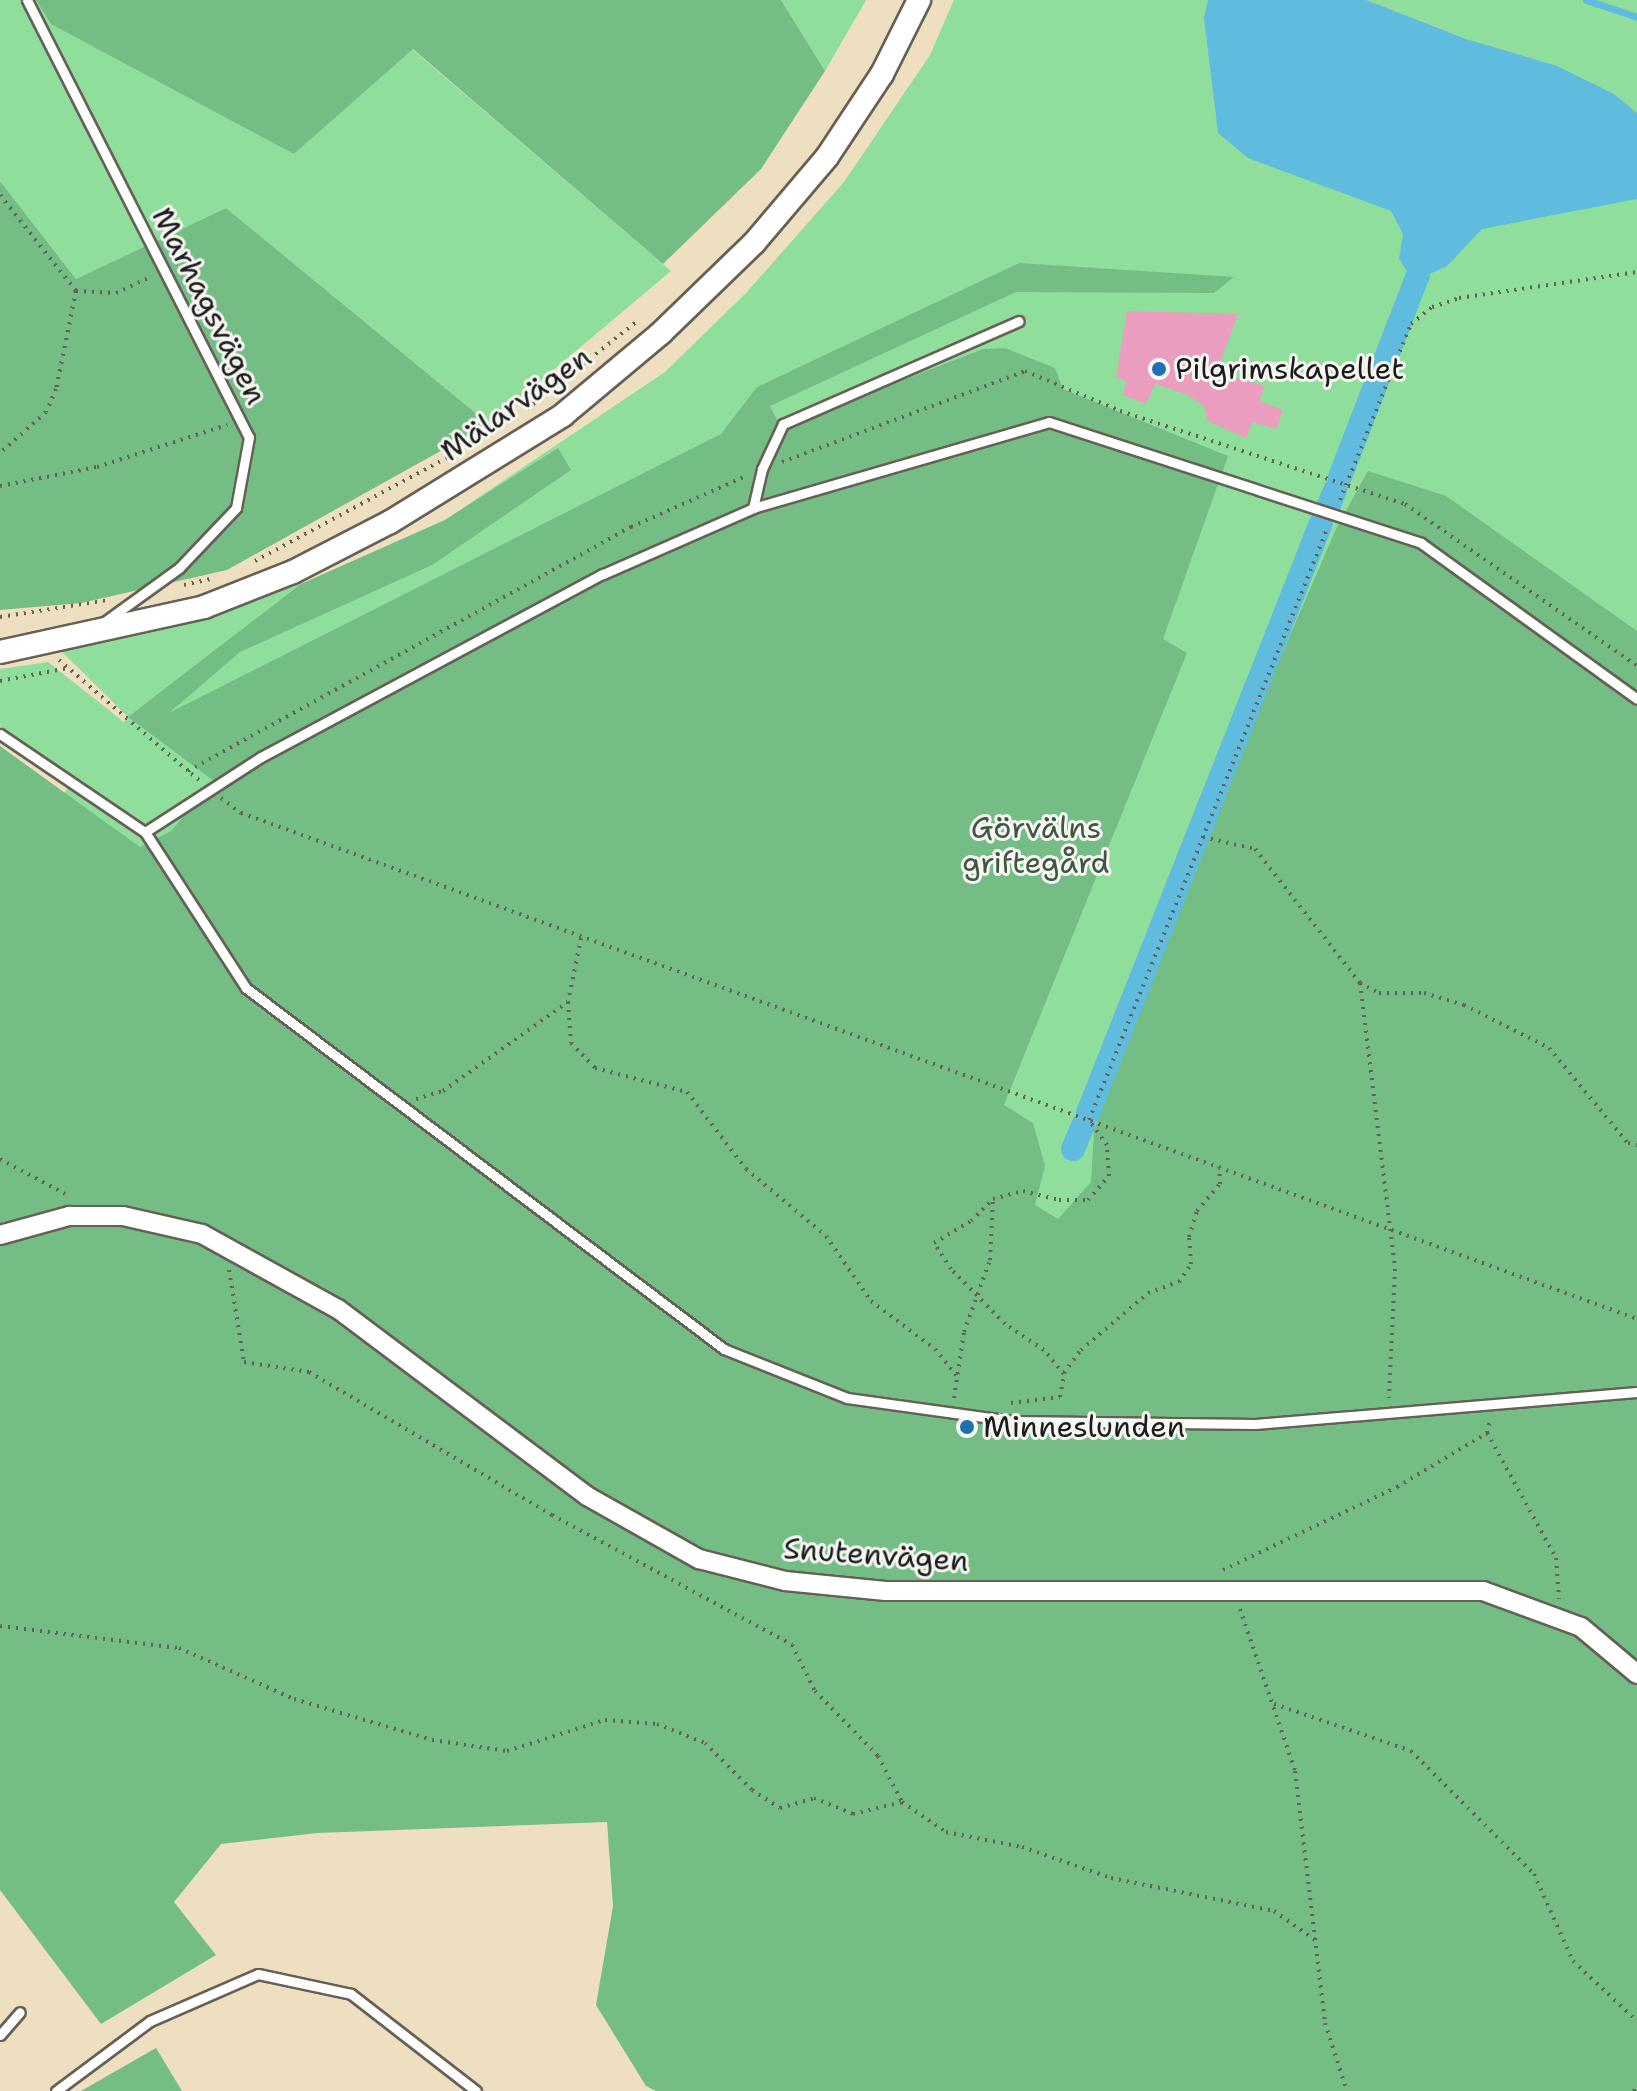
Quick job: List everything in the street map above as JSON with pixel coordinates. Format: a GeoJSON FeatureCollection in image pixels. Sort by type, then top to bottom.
{"type":"FeatureCollection","features":[{"type":"Feature","properties":{"kind":"street","name":"Mälarvägen"},"geometry":{"type":"LineString","coordinates":[[0,652],[43,645],[204,607],[293,572],[403,515],[563,415],[661,333],[754,243],[827,157],[882,74],[919,0]]}},
{"type":"Feature","properties":{"kind":"street","name":"Snutenvägen"},"geometry":{"type":"LineString","coordinates":[[0,1235],[69,1216],[123,1216],[202,1234],[338,1309],[587,1496],[699,1559],[785,1581],[886,1591],[1483,1591],[1581,1627],[1637,1674]]}},
{"type":"Feature","properties":{"kind":"lane","name":"Marhagsvägen"},"geometry":{"type":"LineString","coordinates":[[27,0],[249,437],[236,508],[179,568],[87,635]]}},
{"type":"Feature","properties":{"kind":"lane"},"geometry":{"type":"LineString","coordinates":[[753,508],[762,469],[783,424],[803,412],[1019,321]]}},
{"type":"Feature","properties":{"kind":"lane"},"geometry":{"type":"LineString","coordinates":[[145,832],[261,757],[603,574],[753,508],[1049,422],[1334,512],[1421,543],[1637,699]]}},
{"type":"Feature","properties":{"kind":"lane"},"geometry":{"type":"LineString","coordinates":[[0,734],[145,832],[246,988],[724,1349],[847,1398],[950,1416],[1255,1424],[1637,1392]]}},
{"type":"Feature","properties":{"kind":"lane"},"geometry":{"type":"LineString","coordinates":[[56,2091],[150,2021],[258,1974],[351,1994],[476,2091]]}},
{"type":"Feature","properties":{"kind":"lane"},"geometry":{"type":"LineString","coordinates":[[0,2035],[20,2012]]}},
{"type":"Feature","properties":{"kind":"path"},"geometry":{"type":"LineString","coordinates":[[0,195],[76,291],[116,293],[164,271]]}},
{"type":"Feature","properties":{"kind":"path"},"geometry":{"type":"LineString","coordinates":[[1089,1120],[1411,324],[1432,307],[1459,298],[1637,272]]}},
{"type":"Feature","properties":{"kind":"path"},"geometry":{"type":"LineString","coordinates":[[0,453],[46,412],[56,389],[76,291]]}},
{"type":"Feature","properties":{"kind":"path"},"geometry":{"type":"LineString","coordinates":[[514,419],[645,315]]}},
{"type":"Feature","properties":{"kind":"path"},"geometry":{"type":"LineString","coordinates":[[188,771],[631,527],[762,469],[1025,371],[1120,411],[1405,504],[1444,527],[1637,666]]}},
{"type":"Feature","properties":{"kind":"path"},"geometry":{"type":"LineString","coordinates":[[0,486],[97,467],[241,421]]}},
{"type":"Feature","properties":{"kind":"path"},"geometry":{"type":"LineString","coordinates":[[244,567],[461,450]]}},
{"type":"Feature","properties":{"kind":"path"},"geometry":{"type":"LineString","coordinates":[[0,617],[143,594],[216,577]]}},
{"type":"Feature","properties":{"kind":"path"},"geometry":{"type":"LineString","coordinates":[[43,645],[241,813],[1637,1319]]}},
{"type":"Feature","properties":{"kind":"path"},"geometry":{"type":"LineString","coordinates":[[0,681],[68,668]]}},
{"type":"Feature","properties":{"kind":"path"},"geometry":{"type":"LineString","coordinates":[[1203,837],[1255,849],[1360,983],[1379,993],[1424,993],[1464,1005],[1549,1048],[1628,1143],[1637,1145]]}},
{"type":"Feature","properties":{"kind":"path"},"geometry":{"type":"LineString","coordinates":[[581,938],[568,1002],[571,1043],[595,1068],[687,1092],[746,1169],[826,1236],[871,1301],[935,1349],[959,1379]]}},
{"type":"Feature","properties":{"kind":"path"},"geometry":{"type":"LineString","coordinates":[[1360,983],[1386,1228],[1395,1269],[1388,1412]]}},
{"type":"Feature","properties":{"kind":"path"},"geometry":{"type":"LineString","coordinates":[[399,1104],[443,1091],[568,1002]]}},
{"type":"Feature","properties":{"kind":"path"},"geometry":{"type":"LineString","coordinates":[[1064,1374],[975,1292],[934,1243],[971,1221],[993,1199],[1023,1191],[1059,1200],[1088,1200],[1109,1176],[1107,1145],[1089,1120]]}},
{"type":"Feature","properties":{"kind":"path"},"geometry":{"type":"LineString","coordinates":[[0,1159],[68,1196],[84,1197]]}},
{"type":"Feature","properties":{"kind":"path"},"geometry":{"type":"LineString","coordinates":[[1005,1404],[1060,1397],[1064,1374],[1081,1350],[1148,1293],[1179,1282],[1191,1264],[1189,1237],[1197,1211],[1220,1184],[1219,1167]]}},
{"type":"Feature","properties":{"kind":"path"},"geometry":{"type":"LineString","coordinates":[[950,1416],[975,1292],[990,1260],[993,1199]]}},
{"type":"Feature","properties":{"kind":"path"},"geometry":{"type":"LineString","coordinates":[[225,1246],[244,1362],[309,1372],[552,1515],[792,1645],[815,1691],[878,1756],[902,1802],[946,1832],[1048,1854],[1111,1878],[1274,1911],[1318,1942]]}},
{"type":"Feature","properties":{"kind":"path"},"geometry":{"type":"LineString","coordinates":[[1493,1406],[1487,1433],[1556,1558],[1561,1618]]}},
{"type":"Feature","properties":{"kind":"path"},"geometry":{"type":"LineString","coordinates":[[1189,1590],[1231,1564],[1397,1487],[1487,1433]]}},
{"type":"Feature","properties":{"kind":"path"},"geometry":{"type":"LineString","coordinates":[[1236,1590],[1247,1643],[1274,1704],[1295,1771],[1318,1942],[1325,2023],[1347,2091]]}},
{"type":"Feature","properties":{"kind":"path"},"geometry":{"type":"LineString","coordinates":[[0,1626],[179,1648],[294,1699],[432,1740],[507,1751],[605,1720],[657,1724],[705,1743],[752,1790],[780,1808],[814,1798],[853,1814],[902,1802]]}},
{"type":"Feature","properties":{"kind":"path"},"geometry":{"type":"LineString","coordinates":[[1274,1704],[1411,1751],[1534,1874],[1573,1961],[1637,2021]]}},
{"type":"Feature","properties":{"kind":"path"},"geometry":{"type":"LineString","coordinates":[[1634,2091],[1637,2084]]}},
{"type":"Feature","properties":{"kind":"green space"},"geometry":{"type":"Polygon","coordinates":[[[0,0],[38,0],[294,154],[412,49],[671,271],[489,424],[226,208],[76,279],[0,181],[0,0]]]}},
{"type":"Feature","properties":{"kind":"green space"},"geometry":{"type":"Polygon","coordinates":[[[36,0],[781,0],[825,71],[761,169],[663,264],[413,49],[294,154],[51,24],[36,0]]]}},
{"type":"Feature","properties":{"kind":"green space"},"geometry":{"type":"Polygon","coordinates":[[[781,0],[866,0],[825,71],[781,0]]]}},
{"type":"Feature","properties":{"kind":"green space","name":"Görvälns griftegård"},"geometry":{"type":"Polygon","coordinates":[[[954,0],[1637,0],[1637,1417],[1218,1462],[139,847],[64,793],[75,779],[0,726],[0,669],[48,662],[124,722],[128,717],[55,645],[301,584],[445,520],[665,372],[746,293],[844,182],[930,55],[954,0]]]}},
{"type":"Feature","properties":{"kind":"green space"},"geometry":{"type":"Polygon","coordinates":[[[0,181],[76,279],[226,208],[489,424],[227,570],[81,603],[0,610],[0,181]]]}},
{"type":"Feature","properties":{"kind":"green space"},"geometry":{"type":"Polygon","coordinates":[[[1019,263],[1234,277],[1214,293],[1016,292],[770,406],[781,428],[983,349],[1005,348],[1055,368],[1063,389],[1228,456],[1163,639],[1187,653],[1004,1105],[1033,1123],[1045,1166],[1035,1205],[1058,1219],[1091,1182],[1094,1130],[1203,837],[1336,529],[1368,471],[1446,496],[1637,631],[1637,2091],[656,2091],[646,2086],[596,2005],[613,1906],[607,1822],[317,1833],[221,1844],[174,1902],[216,1955],[101,2024],[0,1890],[0,746],[140,847],[171,831],[214,781],[128,717],[301,584],[445,520],[558,448],[571,470],[432,565],[240,652],[169,713],[721,434],[757,387],[1019,263]]]}},
{"type":"Feature","properties":{"kind":"green space"},"geometry":{"type":"Polygon","coordinates":[[[156,2048],[182,2091],[81,2091],[156,2048]]]}},
{"type":"Feature","properties":{"kind":"water"},"geometry":{"type":"Polygon","coordinates":[[[1208,0],[1366,0],[1466,39],[1557,66],[1614,94],[1637,113],[1637,199],[1482,229],[1446,267],[1429,274],[1407,271],[1399,259],[1403,234],[1391,211],[1248,158],[1218,133],[1204,18],[1208,0]]]}},
{"type":"Feature","properties":{"kind":"building","name":"Pilgrimskapellet"},"geometry":{"type":"Polygon","coordinates":[[[1127,311],[1238,314],[1221,360],[1226,375],[1265,386],[1259,401],[1283,410],[1276,429],[1252,422],[1246,438],[1208,421],[1204,406],[1186,394],[1155,384],[1146,404],[1123,395],[1126,380],[1116,377],[1127,311]]]}},
{"type":"Feature","properties":{"kind":"waterway"},"geometry":{"type":"LineString","coordinates":[[1586,0],[1637,17]]}},
{"type":"Feature","properties":{"kind":"waterway"},"geometry":{"type":"LineString","coordinates":[[1340,477],[1418,275]]}},
{"type":"Feature","properties":{"kind":"waterway"},"geometry":{"type":"LineString","coordinates":[[1329,505],[1335,490]]}},
{"type":"Feature","properties":{"kind":"waterway"},"geometry":{"type":"LineString","coordinates":[[1088,1113],[1321,523]]}},
{"type":"Feature","properties":{"kind":"waterway"},"geometry":{"type":"LineString","coordinates":[[1073,1149],[1083,1125]]}},
{"type":"Feature","properties":{"kind":"place","name":"Pilgrimskapellet"},"geometry":{"type":"Point","coordinates":[1159,369]}},
{"type":"Feature","properties":{"kind":"place","name":"Minneslunden"},"geometry":{"type":"Point","coordinates":[967,1427]}}]}
